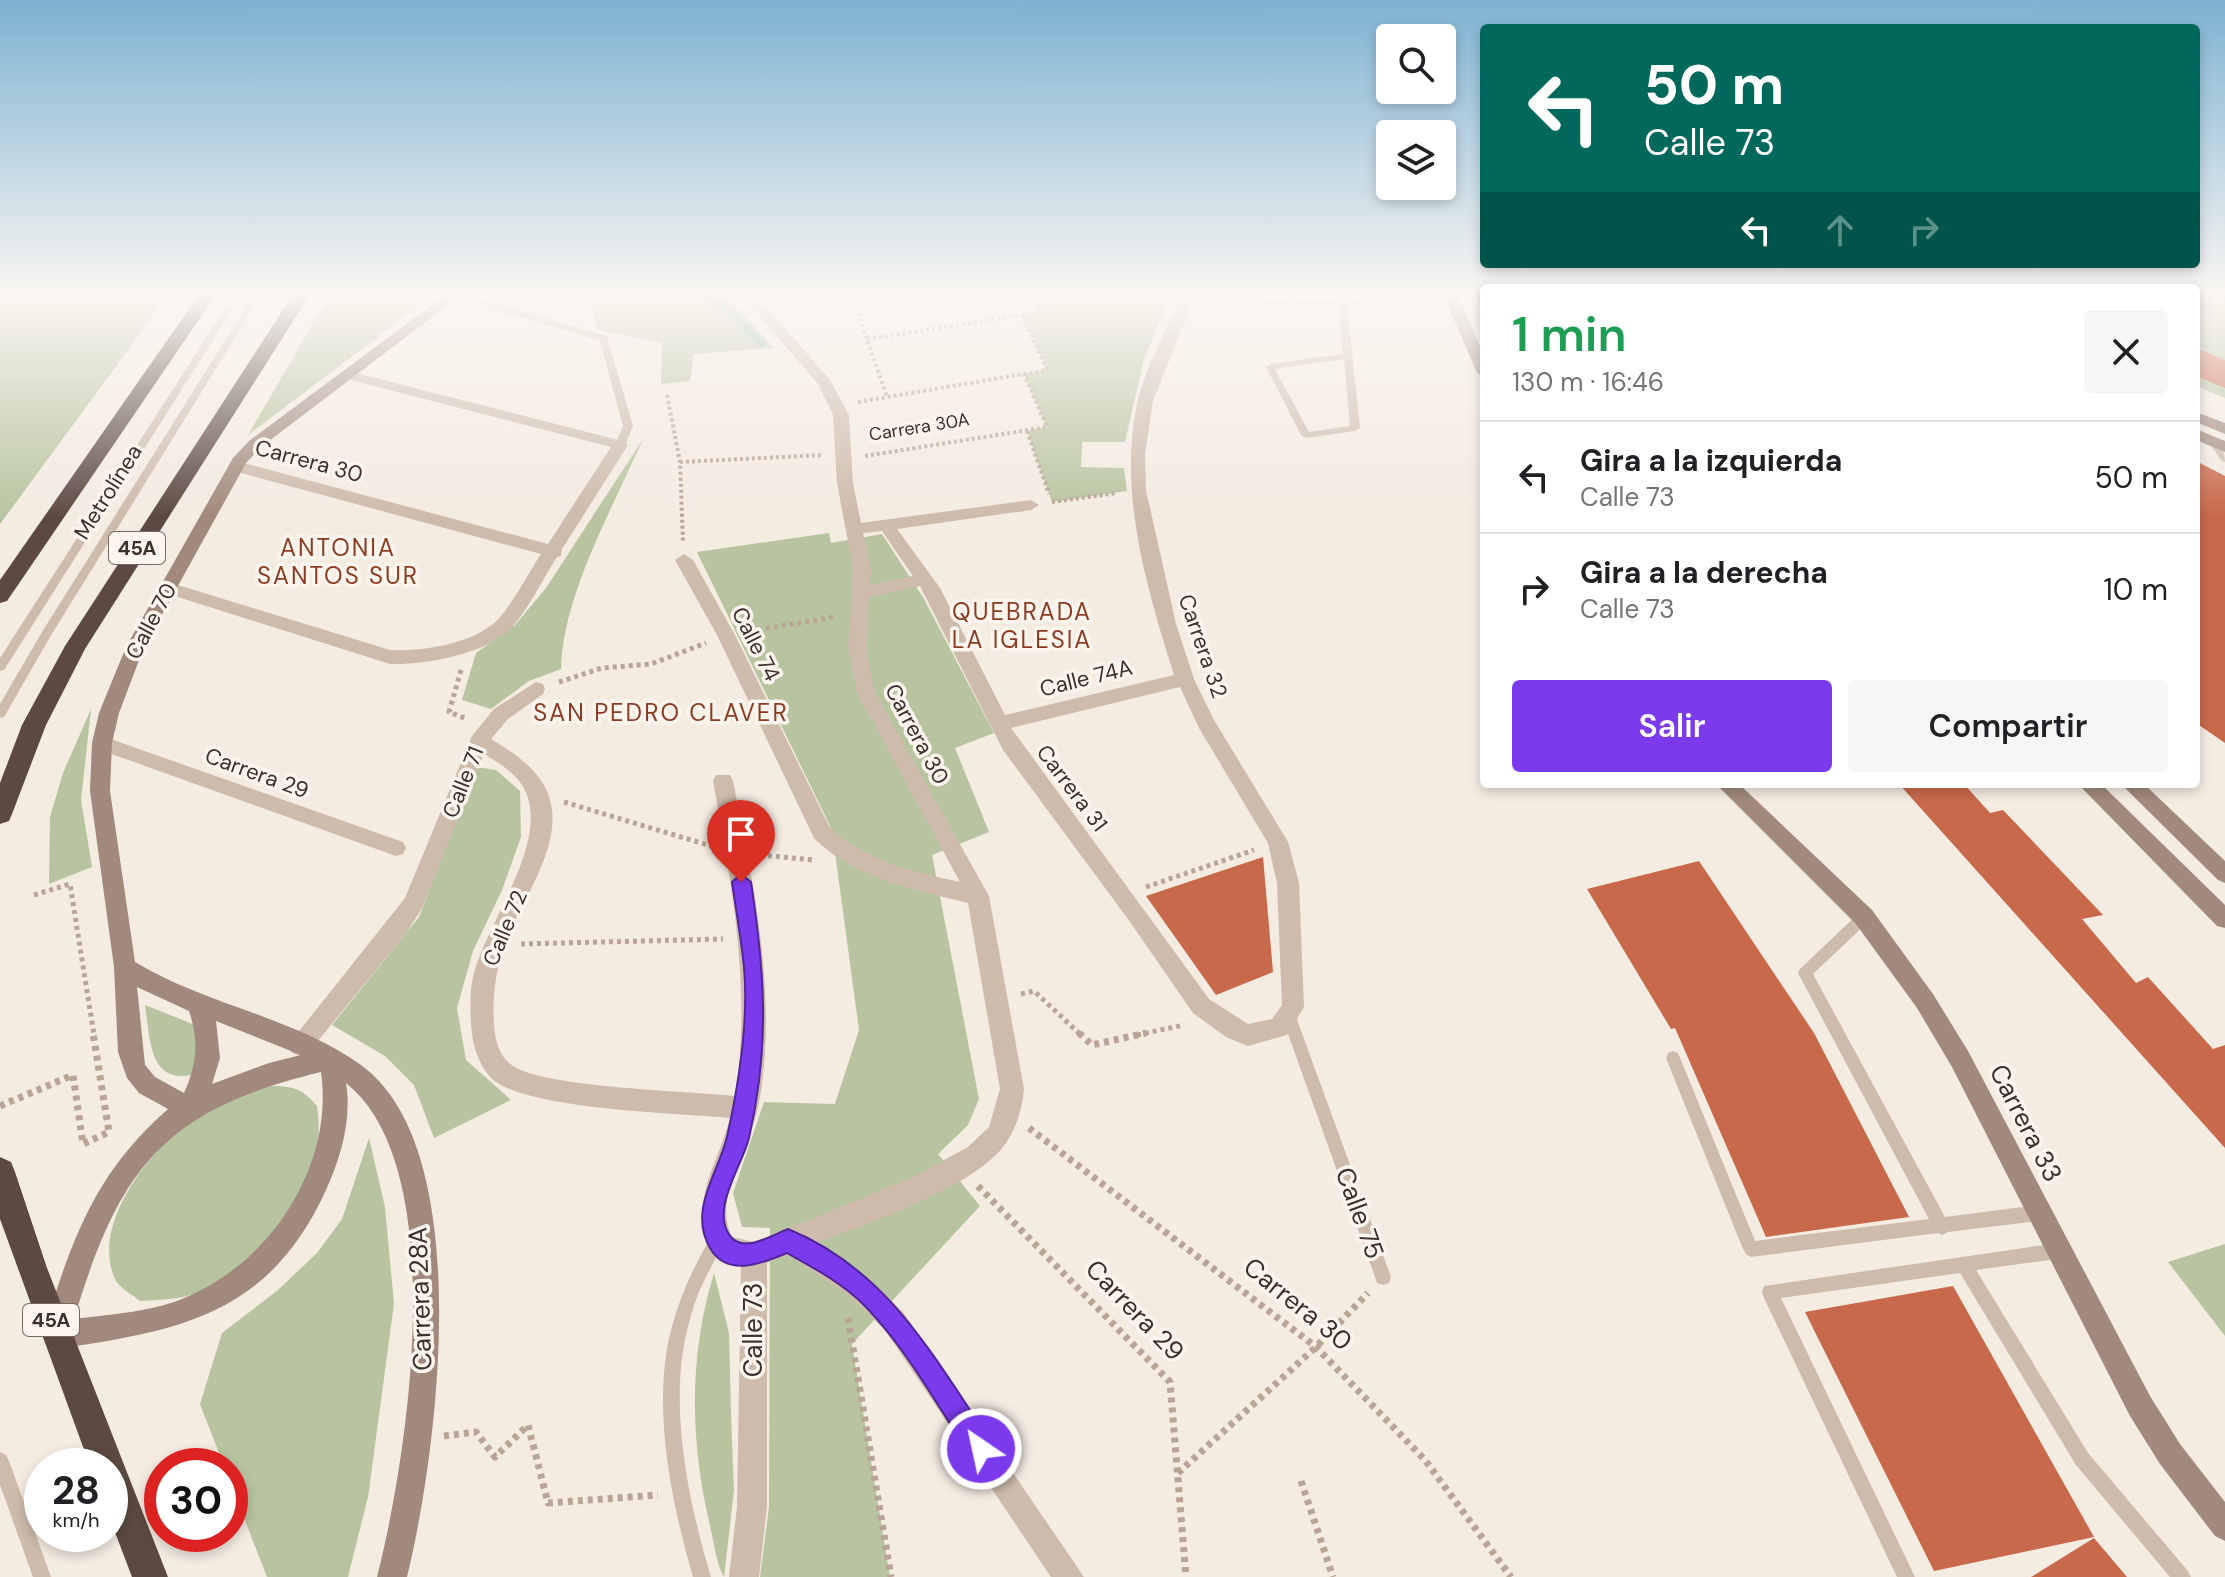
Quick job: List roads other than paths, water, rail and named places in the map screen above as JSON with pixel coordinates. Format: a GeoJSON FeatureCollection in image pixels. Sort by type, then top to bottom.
{"type":"FeatureCollection","features":[{"type":"Feature","properties":{"kind":"highway"},"geometry":{"type":"LineString","coordinates":[[0,596],[156,370]]}},
{"type":"Feature","properties":{"kind":"highway","name":"45A"},"geometry":{"type":"LineString","coordinates":[[0,814],[34,725],[83,633],[253,370]]}},
{"type":"Feature","properties":{"kind":"highway","name":"45A"},"geometry":{"type":"LineString","coordinates":[[0,1172],[56,1335],[100,1448]]}},
{"type":"Feature","properties":{"kind":"highway"},"geometry":{"type":"LineString","coordinates":[[128,1520],[150,1577]]}},
{"type":"Feature","properties":{"kind":"street","name":"Calle 70"},"geometry":{"type":"LineString","coordinates":[[189,1108],[156,1092],[135,1070],[130,1052],[125,967],[101,802],[102,743],[124,670],[236,466],[255,444],[355,370]]}},
{"type":"Feature","properties":{"kind":"street","name":"Carrera 30"},"geometry":{"type":"LineString","coordinates":[[788,1241],[960,1168],[994,1140],[1009,1113],[1012,1089],[978,896],[866,693],[857,648],[862,568],[838,405],[814,370]]}},
{"type":"Feature","properties":{"kind":"street","name":"Carrera 32"},"geometry":{"type":"LineString","coordinates":[[1158,370],[1145,401],[1137,455],[1138,490],[1167,624],[1185,679],[1206,723],[1278,842],[1288,883],[1293,1007],[1289,1017]]}},
{"type":"Feature","properties":{"kind":"street"},"geometry":{"type":"LineString","coordinates":[[168,588],[390,657],[414,658],[467,646],[505,624],[555,552],[620,445],[348,375]]}},
{"type":"Feature","properties":{"kind":"street"},"geometry":{"type":"LineString","coordinates":[[2200,419],[2225,429]]}},
{"type":"Feature","properties":{"kind":"street","name":"Carrera 30"},"geometry":{"type":"LineString","coordinates":[[236,466],[555,552]]}},
{"type":"Feature","properties":{"kind":"street"},"geometry":{"type":"LineString","coordinates":[[856,529],[1031,505]]}},
{"type":"Feature","properties":{"kind":"street","name":"Carrera 31"},"geometry":{"type":"LineString","coordinates":[[886,525],[925,579],[998,724],[1188,989],[1216,1018],[1248,1035],[1279,1028],[1289,1017]]}},
{"type":"Feature","properties":{"kind":"street","name":"Calle 74"},"geometry":{"type":"LineString","coordinates":[[684,560],[726,635],[821,832],[844,855],[862,864],[978,896]]}},
{"type":"Feature","properties":{"kind":"street"},"geometry":{"type":"LineString","coordinates":[[861,593],[925,579]]}},
{"type":"Feature","properties":{"kind":"street","name":"Calle 74A"},"geometry":{"type":"LineString","coordinates":[[998,724],[1185,679]]}},
{"type":"Feature","properties":{"kind":"street","name":"Calle 71"},"geometry":{"type":"LineString","coordinates":[[300,1045],[399,925],[414,902],[483,735],[536,689]]}},
{"type":"Feature","properties":{"kind":"street","name":"Calle 72"},"geometry":{"type":"LineString","coordinates":[[483,735],[530,777],[540,795],[535,851],[485,973],[482,1006],[484,1037],[493,1062],[507,1076],[545,1087],[746,1108]]}},
{"type":"Feature","properties":{"kind":"street","name":"Carrera 29"},"geometry":{"type":"LineString","coordinates":[[102,743],[396,848]]}},
{"type":"Feature","properties":{"kind":"street"},"geometry":{"type":"LineString","coordinates":[[718,1239],[713,1212],[746,1108],[754,1005],[751,939],[723,781]]}},
{"type":"Feature","properties":{"kind":"street","name":"Carrera 33"},"geometry":{"type":"LineString","coordinates":[[1730,788],[1864,917],[1925,1001],[1960,1059],[2140,1406],[2170,1454],[2225,1526]]}},
{"type":"Feature","properties":{"kind":"street"},"geometry":{"type":"LineString","coordinates":[[2092,788],[2225,919]]}},
{"type":"Feature","properties":{"kind":"street"},"geometry":{"type":"LineString","coordinates":[[2135,788],[2225,874]]}},
{"type":"Feature","properties":{"kind":"street"},"geometry":{"type":"LineString","coordinates":[[125,967],[199,1006],[331,1059]]}},
{"type":"Feature","properties":{"kind":"street"},"geometry":{"type":"LineString","coordinates":[[189,1108],[211,1052],[209,1031],[199,1006]]}},
{"type":"Feature","properties":{"kind":"street"},"geometry":{"type":"LineString","coordinates":[[331,1059],[336,1102],[326,1162],[294,1223],[256,1266],[223,1291],[188,1310],[56,1335],[80,1255],[98,1209],[135,1157],[189,1108],[228,1087],[268,1072],[331,1059]]}},
{"type":"Feature","properties":{"kind":"street","name":"Carrera 28A"},"geometry":{"type":"LineString","coordinates":[[331,1059],[374,1092],[391,1116],[405,1151],[416,1203],[425,1341],[414,1482],[394,1572]]}},
{"type":"Feature","properties":{"kind":"street","name":"Calle 73"},"geometry":{"type":"LineString","coordinates":[[718,1239],[724,1248],[736,1254],[754,1255],[752,1507],[744,1577]]}},
{"type":"Feature","properties":{"kind":"street"},"geometry":{"type":"LineString","coordinates":[[754,1255],[788,1241],[840,1270],[871,1295],[894,1321],[1069,1577]]}},
{"type":"Feature","properties":{"kind":"lane","name":"Metrolínea"},"geometry":{"type":"LineString","coordinates":[[0,667],[190,370]]}},
{"type":"Feature","properties":{"kind":"lane","name":"Metrolínea"},"geometry":{"type":"LineString","coordinates":[[0,714],[212,370]]}},
{"type":"Feature","properties":{"kind":"lane"},"geometry":{"type":"LineString","coordinates":[[612,370],[628,426],[620,445]]}},
{"type":"Feature","properties":{"kind":"lane"},"geometry":{"type":"LineString","coordinates":[[1271,370],[1306,435],[1355,428],[1349,370]]}},
{"type":"Feature","properties":{"kind":"lane"},"geometry":{"type":"LineString","coordinates":[[2218,444],[2225,459]]}},
{"type":"Feature","properties":{"kind":"lane"},"geometry":{"type":"LineString","coordinates":[[1864,917],[1805,973],[1942,1227]]}},
{"type":"Feature","properties":{"kind":"lane","name":"Calle 75"},"geometry":{"type":"LineString","coordinates":[[1289,1017],[1383,1277]]}},
{"type":"Feature","properties":{"kind":"lane"},"geometry":{"type":"LineString","coordinates":[[1673,1058],[1751,1249],[2038,1213]]}},
{"type":"Feature","properties":{"kind":"lane"},"geometry":{"type":"LineString","coordinates":[[702,1577],[681,1493],[674,1418],[676,1348],[689,1295],[718,1239]]}},
{"type":"Feature","properties":{"kind":"lane"},"geometry":{"type":"LineString","coordinates":[[1906,1577],[1770,1292],[2057,1251]]}},
{"type":"Feature","properties":{"kind":"lane"},"geometry":{"type":"LineString","coordinates":[[1964,1265],[2082,1459],[2182,1577]]}},
{"type":"Feature","properties":{"kind":"lane"},"geometry":{"type":"LineString","coordinates":[[0,1461],[42,1577]]}},
{"type":"Feature","properties":{"kind":"district","name":"ANTONIA SANTOS SUR"},"geometry":{"type":"Point","coordinates":[338,561]}},
{"type":"Feature","properties":{"kind":"district","name":"QUEBRADA LA IGLESIA"},"geometry":{"type":"Point","coordinates":[1022,625]}},
{"type":"Feature","properties":{"kind":"district","name":"SAN PEDRO CLAVER"},"geometry":{"type":"Point","coordinates":[661,712]}}]}
